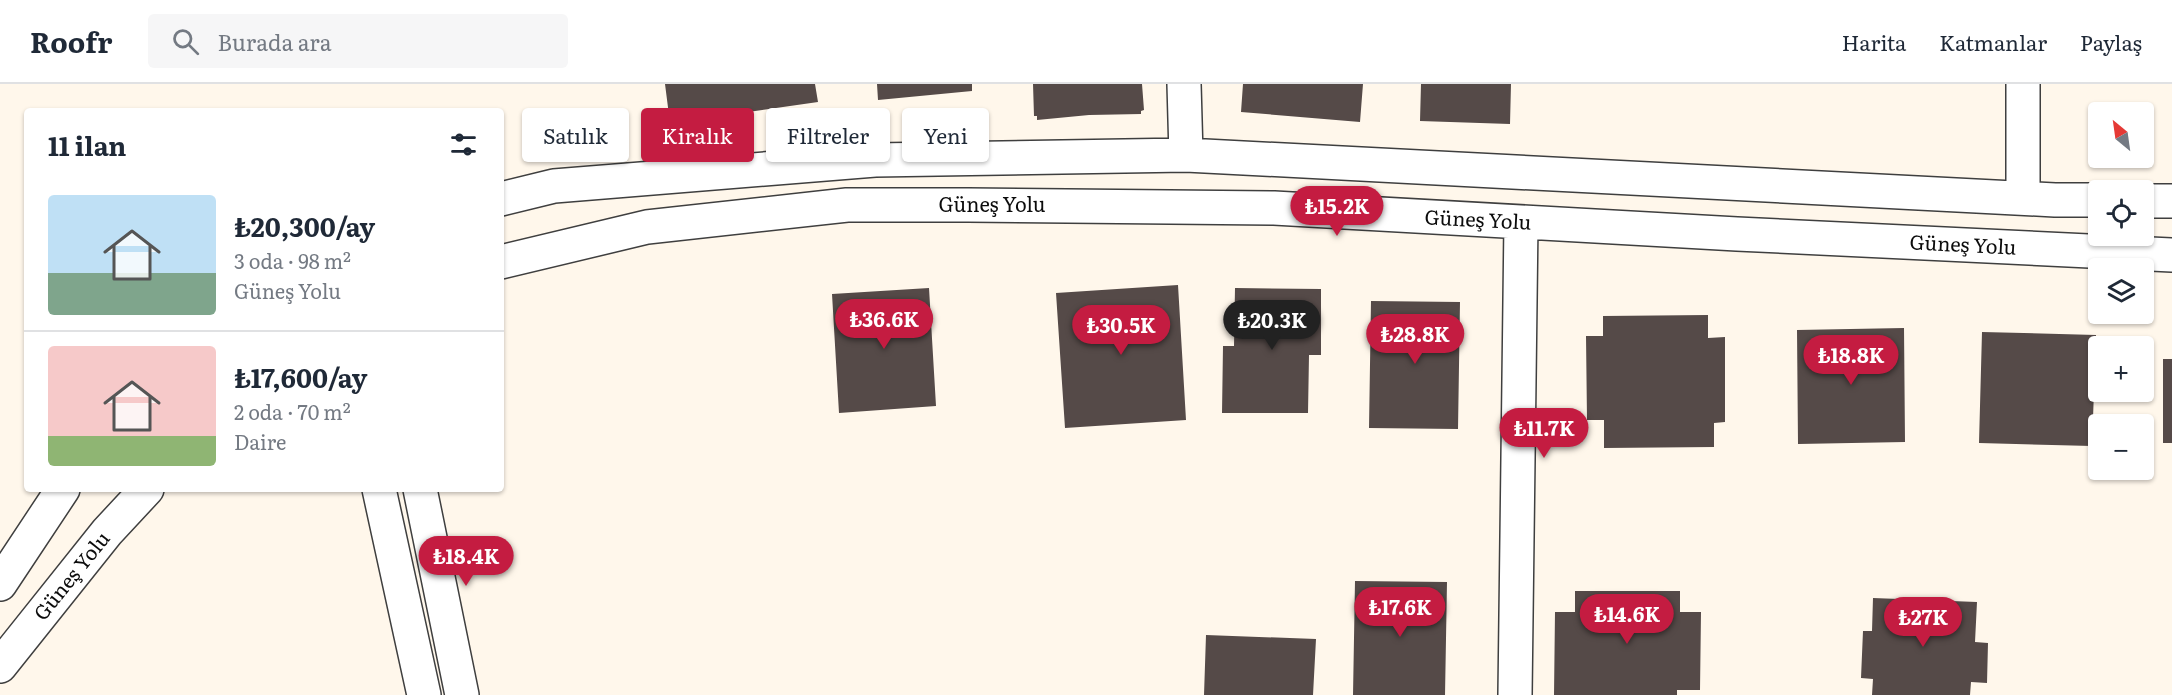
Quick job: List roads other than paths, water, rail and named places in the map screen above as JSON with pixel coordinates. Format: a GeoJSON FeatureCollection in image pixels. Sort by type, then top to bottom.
{"type":"FeatureCollection","features":[{"type":"Feature","properties":{"kind":"street"},"geometry":{"type":"LineString","coordinates":[[1184,84],[1185,154]]}},
{"type":"Feature","properties":{"kind":"street"},"geometry":{"type":"LineString","coordinates":[[2023,84],[2023,198]]}},
{"type":"Feature","properties":{"kind":"street"},"geometry":{"type":"LineString","coordinates":[[504,198],[554,186],[875,160],[1185,154],[2088,200]]}},
{"type":"Feature","properties":{"kind":"street"},"geometry":{"type":"LineString","coordinates":[[2154,201],[2172,201]]}},
{"type":"Feature","properties":{"kind":"street","name":"Güneş Yolu"},"geometry":{"type":"LineString","coordinates":[[504,261],[647,227],[847,205],[1274,208],[2172,255]]}},
{"type":"Feature","properties":{"kind":"street"},"geometry":{"type":"LineString","coordinates":[[1515,695],[1521,222]]}},
{"type":"Feature","properties":{"kind":"street"},"geometry":{"type":"LineString","coordinates":[[0,584],[61,492]]}},
{"type":"Feature","properties":{"kind":"street","name":"Güneş Yolu"},"geometry":{"type":"LineString","coordinates":[[0,666],[107,532],[144,492]]}},
{"type":"Feature","properties":{"kind":"street"},"geometry":{"type":"LineString","coordinates":[[380,492],[424,695]]}},
{"type":"Feature","properties":{"kind":"street"},"geometry":{"type":"LineString","coordinates":[[421,492],[462,695]]}}]}
